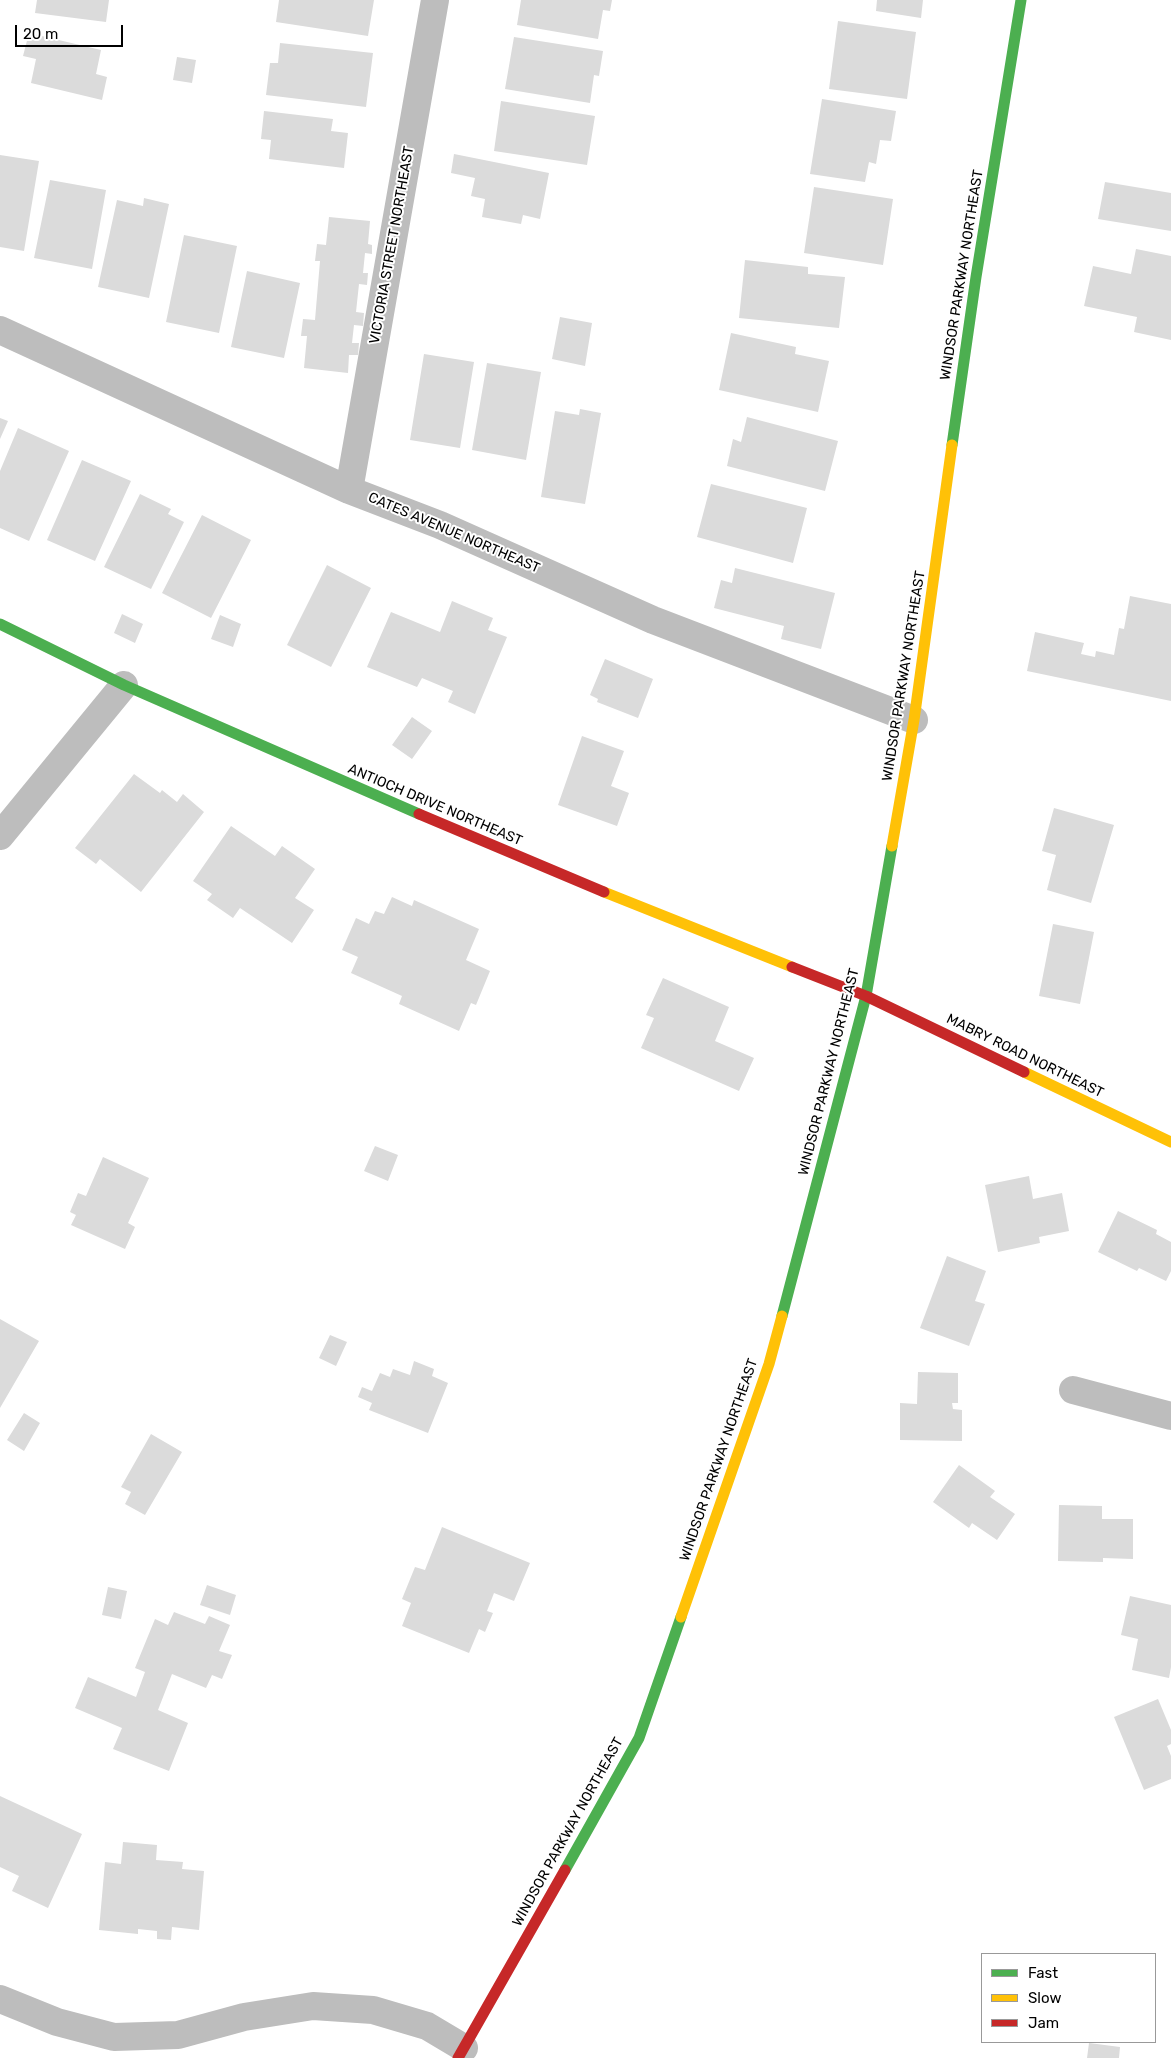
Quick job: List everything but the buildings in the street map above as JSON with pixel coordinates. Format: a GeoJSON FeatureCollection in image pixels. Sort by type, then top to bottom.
{"type":"FeatureCollection","features":[{"type":"Feature","properties":{"kind":"street","name":"VICTORIA STREET NORTHEAST"},"geometry":{"type":"LineString","coordinates":[[349,490],[435,0]]}},
{"type":"Feature","properties":{"kind":"street","name":"WINDSOR PARKWAY NORTHEAST"},"geometry":{"type":"LineString","coordinates":[[461,2053],[639,1738],[769,1364],[866,996],[914,720],[976,277],[1021,0]]}},
{"type":"Feature","properties":{"kind":"street","name":"CATES AVENUE NORTHEAST"},"geometry":{"type":"LineString","coordinates":[[0,330],[349,490],[440,526],[654,620],[914,720]]}},
{"type":"Feature","properties":{"kind":"street","name":"ANTIOCH DRIVE NORTHEAST"},"geometry":{"type":"LineString","coordinates":[[0,624],[124,685],[357,788],[565,877],[866,996]]}},
{"type":"Feature","properties":{"kind":"street"},"geometry":{"type":"LineString","coordinates":[[0,836],[124,685]]}},
{"type":"Feature","properties":{"kind":"street","name":"MABRY ROAD NORTHEAST"},"geometry":{"type":"LineString","coordinates":[[866,996],[1171,1142]]}},
{"type":"Feature","properties":{"kind":"street"},"geometry":{"type":"LineString","coordinates":[[1073,1390],[1171,1416]]}},
{"type":"Feature","properties":{"kind":"street"},"geometry":{"type":"LineString","coordinates":[[0,1999],[56,2022],[114,2037],[178,2035],[244,2017],[313,2006],[373,2010],[427,2026],[461,2053]]}},
{"type":"Feature","properties":{"kind":"traffic: fast"},"geometry":{"type":"LineString","coordinates":[[952,445],[976,277],[1021,0]]}},
{"type":"Feature","properties":{"kind":"traffic: fast"},"geometry":{"type":"LineString","coordinates":[[0,624],[124,685],[419,814]]}},
{"type":"Feature","properties":{"kind":"traffic: fast"},"geometry":{"type":"LineString","coordinates":[[782,1316],[866,996],[892,846]]}},
{"type":"Feature","properties":{"kind":"traffic: fast"},"geometry":{"type":"LineString","coordinates":[[565,1870],[639,1738],[681,1617]]}},
{"type":"Feature","properties":{"kind":"traffic: slow"},"geometry":{"type":"LineString","coordinates":[[892,846],[914,720],[952,445]]}},
{"type":"Feature","properties":{"kind":"traffic: slow"},"geometry":{"type":"LineString","coordinates":[[604,892],[792,967]]}},
{"type":"Feature","properties":{"kind":"traffic: slow"},"geometry":{"type":"LineString","coordinates":[[1024,1072],[1171,1142]]}},
{"type":"Feature","properties":{"kind":"traffic: slow"},"geometry":{"type":"LineString","coordinates":[[681,1617],[769,1364],[782,1316]]}},
{"type":"Feature","properties":{"kind":"traffic: jam"},"geometry":{"type":"LineString","coordinates":[[419,814],[604,892]]}},
{"type":"Feature","properties":{"kind":"traffic: jam"},"geometry":{"type":"LineString","coordinates":[[792,967],[866,996],[1024,1072]]}},
{"type":"Feature","properties":{"kind":"traffic: jam"},"geometry":{"type":"LineString","coordinates":[[458,2058],[565,1870]]}}]}
